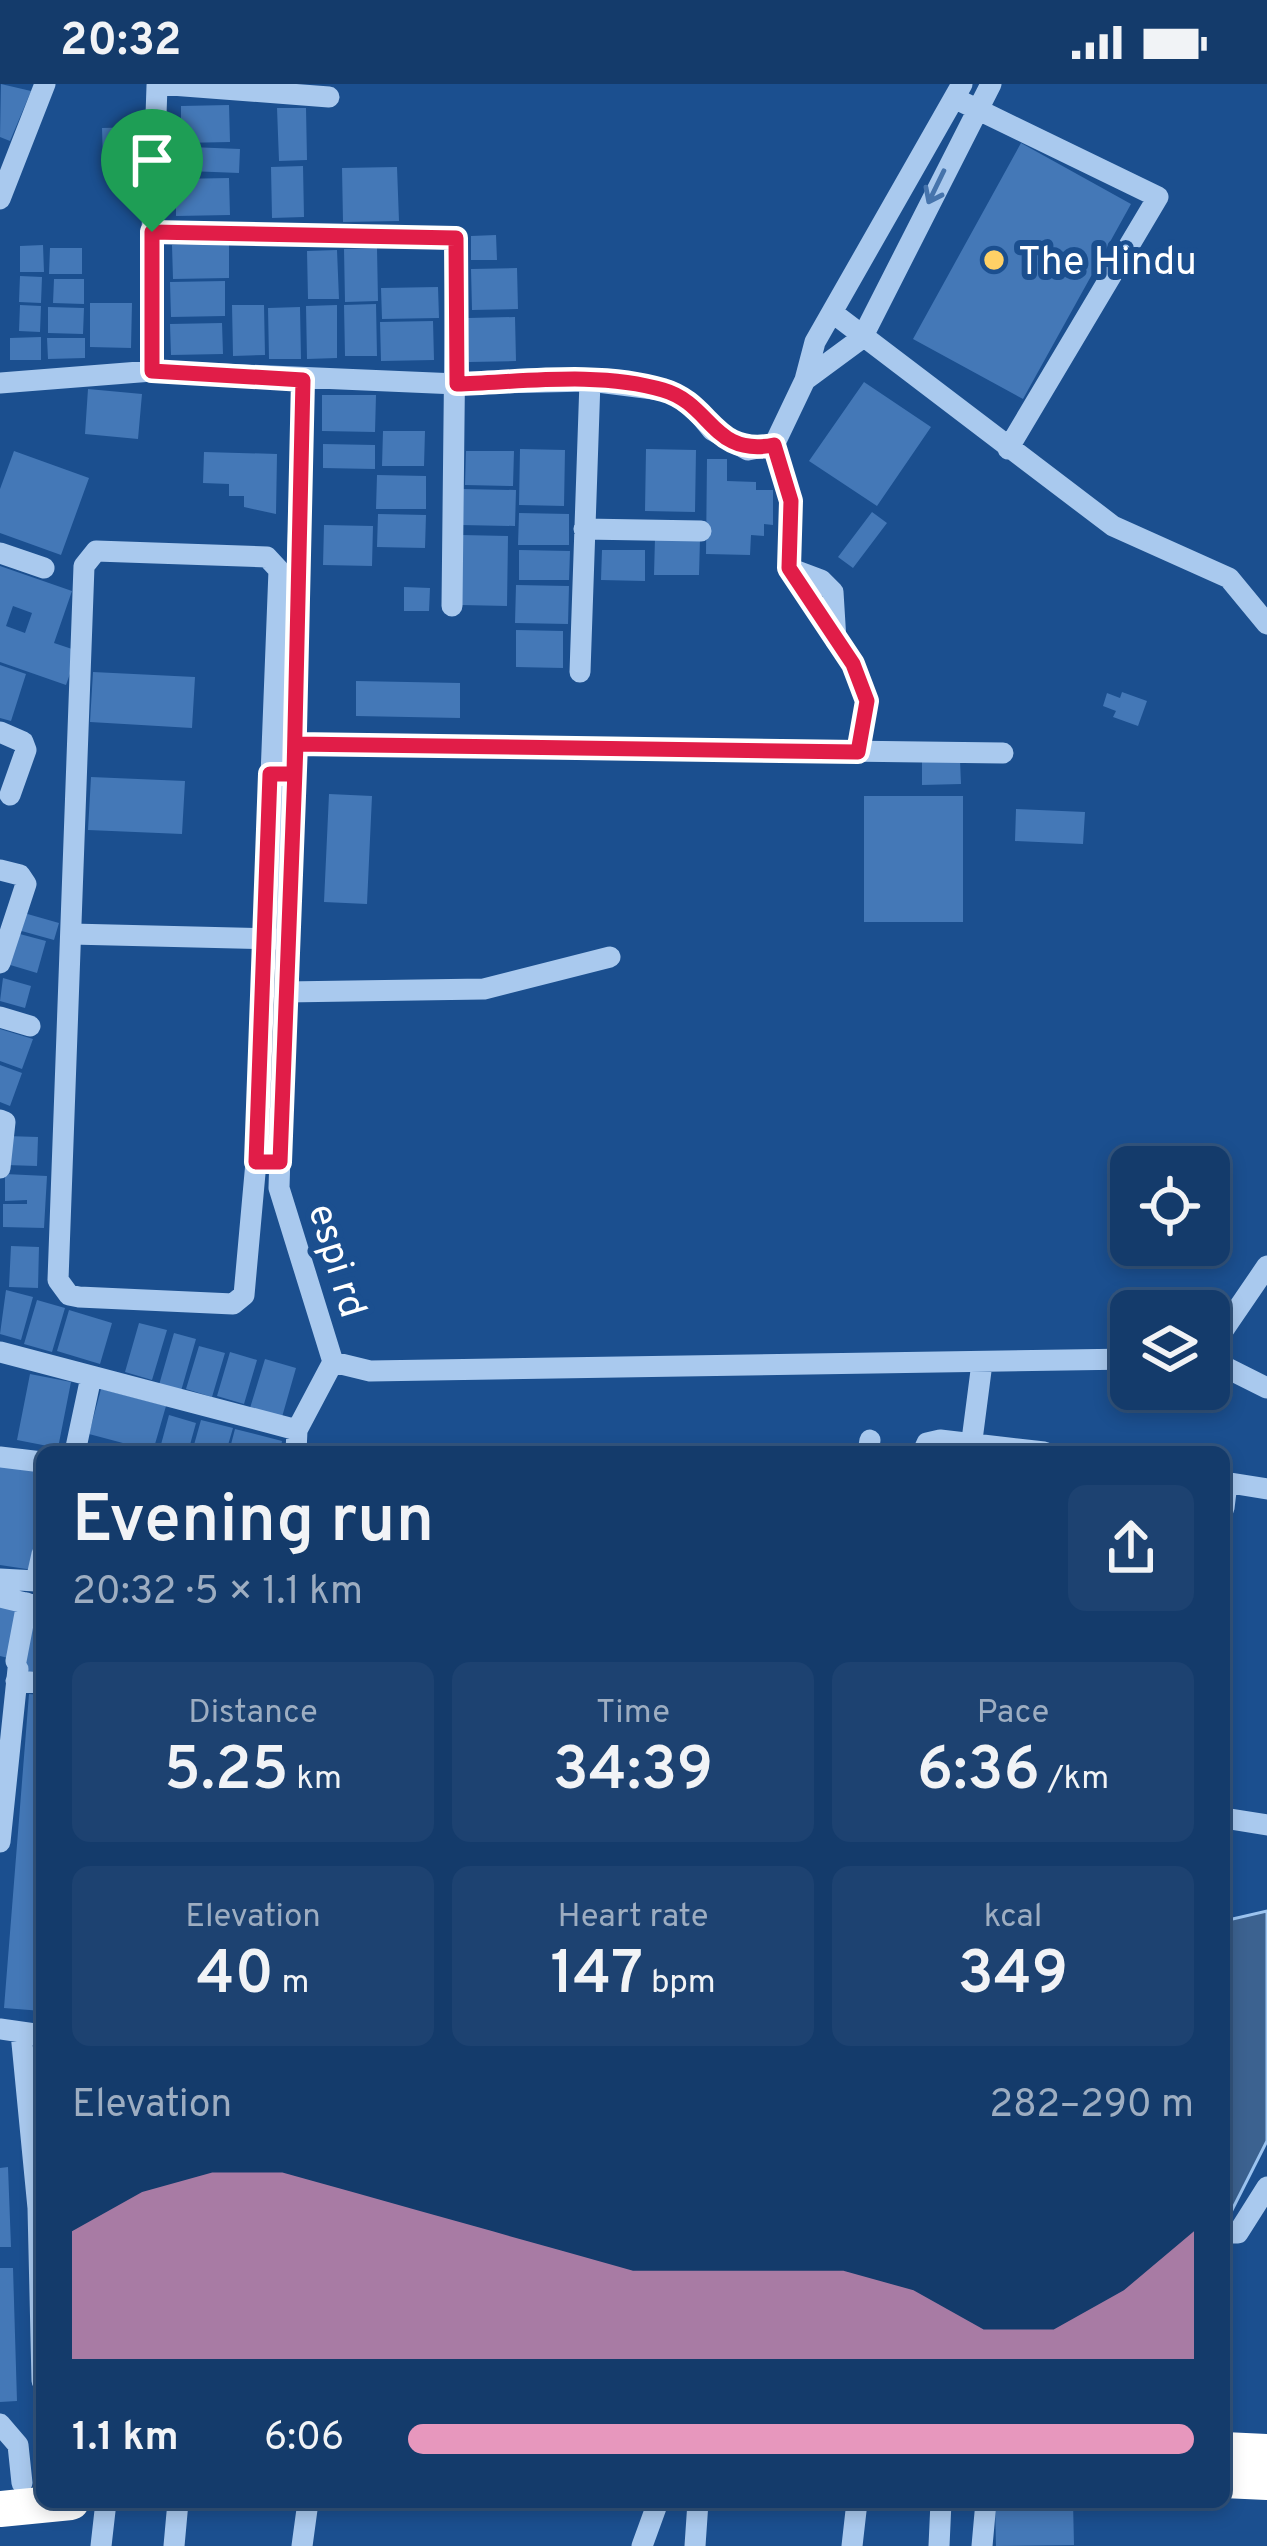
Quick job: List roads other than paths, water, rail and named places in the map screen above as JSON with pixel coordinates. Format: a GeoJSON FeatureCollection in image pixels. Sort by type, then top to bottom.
{"type":"FeatureCollection","features":[{"type":"Feature","properties":{"kind":"highway"},"geometry":{"type":"LineString","coordinates":[[1230,2450],[1267,2452]]}},
{"type":"Feature","properties":{"kind":"highway"},"geometry":{"type":"LineString","coordinates":[[1230,2480],[1267,2482]]}},
{"type":"Feature","properties":{"kind":"street"},"geometry":{"type":"LineString","coordinates":[[0,199],[45,84]]}},
{"type":"Feature","properties":{"kind":"street"},"geometry":{"type":"LineString","coordinates":[[858,752],[867,701],[853,664],[789,568],[791,501],[774,445],[805,380],[815,342],[963,97],[991,84]]}},
{"type":"Feature","properties":{"kind":"street"},"geometry":{"type":"LineString","coordinates":[[152,371],[158,85],[329,98]]}},
{"type":"Feature","properties":{"kind":"street"},"geometry":{"type":"LineString","coordinates":[[805,380],[862,338],[963,97]]}},
{"type":"Feature","properties":{"kind":"street"},"geometry":{"type":"LineString","coordinates":[[963,97],[1158,197],[1008,449]]}},
{"type":"Feature","properties":{"kind":"street"},"geometry":{"type":"LineString","coordinates":[[152,232],[456,238],[452,606]]}},
{"type":"Feature","properties":{"kind":"street"},"geometry":{"type":"LineString","coordinates":[[833,313],[1113,526],[1257,590],[1267,624]]}},
{"type":"Feature","properties":{"kind":"street"},"geometry":{"type":"LineString","coordinates":[[0,383],[152,371],[457,384],[590,381],[669,392],[691,404],[712,430],[748,450],[774,445]]}},
{"type":"Feature","properties":{"kind":"street","name":"espi rd"},"geometry":{"type":"LineString","coordinates":[[303,380],[280,1188],[333,1362],[370,1371],[1110,1360]]}},
{"type":"Feature","properties":{"kind":"street"},"geometry":{"type":"LineString","coordinates":[[580,672],[590,381]]}},
{"type":"Feature","properties":{"kind":"street"},"geometry":{"type":"LineString","coordinates":[[584,530],[701,532]]}},
{"type":"Feature","properties":{"kind":"street"},"geometry":{"type":"LineString","coordinates":[[96,551],[267,557],[274,562],[279,571],[269,804],[256,1162],[244,1295],[239,1301],[79,1297],[58,1280],[84,566],[96,551]]}},
{"type":"Feature","properties":{"kind":"street"},"geometry":{"type":"LineString","coordinates":[[0,553],[44,568]]}},
{"type":"Feature","properties":{"kind":"street"},"geometry":{"type":"LineString","coordinates":[[0,732],[22,742],[26,749],[10,795]]}},
{"type":"Feature","properties":{"kind":"street"},"geometry":{"type":"LineString","coordinates":[[296,744],[1003,753]]}},
{"type":"Feature","properties":{"kind":"street"},"geometry":{"type":"LineString","coordinates":[[270,774],[294,774]]}},
{"type":"Feature","properties":{"kind":"street"},"geometry":{"type":"LineString","coordinates":[[269,804],[293,805]]}},
{"type":"Feature","properties":{"kind":"street"},"geometry":{"type":"LineString","coordinates":[[0,870],[20,875],[26,884],[0,963]]}},
{"type":"Feature","properties":{"kind":"street"},"geometry":{"type":"LineString","coordinates":[[71,934],[288,940]]}},
{"type":"Feature","properties":{"kind":"street"},"geometry":{"type":"LineString","coordinates":[[285,992],[484,988],[610,957]]}},
{"type":"Feature","properties":{"kind":"street"},"geometry":{"type":"LineString","coordinates":[[0,1017],[31,1026]]}},
{"type":"Feature","properties":{"kind":"street"},"geometry":{"type":"LineString","coordinates":[[257,1070],[282,1070]]}},
{"type":"Feature","properties":{"kind":"street"},"geometry":{"type":"LineString","coordinates":[[0,1120],[5,1122],[0,1168]]}},
{"type":"Feature","properties":{"kind":"street"},"geometry":{"type":"LineString","coordinates":[[256,1162],[280,1162]]}},
{"type":"Feature","properties":{"kind":"street"},"geometry":{"type":"LineString","coordinates":[[1230,1323],[1267,1266]]}},
{"type":"Feature","properties":{"kind":"street"},"geometry":{"type":"LineString","coordinates":[[0,1352],[297,1441],[333,1362]]}},
{"type":"Feature","properties":{"kind":"street"},"geometry":{"type":"LineString","coordinates":[[972,1440],[982,1363]]}},
{"type":"Feature","properties":{"kind":"street"},"geometry":{"type":"LineString","coordinates":[[1230,1367],[1267,1388]]}},
{"type":"Feature","properties":{"kind":"street"},"geometry":{"type":"LineString","coordinates":[[76,1446],[91,1377]]}},
{"type":"Feature","properties":{"kind":"street"},"geometry":{"type":"LineString","coordinates":[[926,1446],[940,1440],[1008,1446]]}},
{"type":"Feature","properties":{"kind":"street"},"geometry":{"type":"LineString","coordinates":[[0,1457],[36,1461]]}},
{"type":"Feature","properties":{"kind":"street"},"geometry":{"type":"LineString","coordinates":[[1230,1483],[1267,1489]]}},
{"type":"Feature","properties":{"kind":"street"},"geometry":{"type":"LineString","coordinates":[[0,1579],[36,1581]]}},
{"type":"Feature","properties":{"kind":"street"},"geometry":{"type":"LineString","coordinates":[[0,1597],[36,1606]]}},
{"type":"Feature","properties":{"kind":"street"},"geometry":{"type":"LineString","coordinates":[[0,1842],[17,1670],[36,1612]]}},
{"type":"Feature","properties":{"kind":"street"},"geometry":{"type":"LineString","coordinates":[[17,1670],[36,1680]]}},
{"type":"Feature","properties":{"kind":"street"},"geometry":{"type":"LineString","coordinates":[[1230,1819],[1267,1825]]}},
{"type":"Feature","properties":{"kind":"street"},"geometry":{"type":"LineString","coordinates":[[21,2032],[36,2187]]}},
{"type":"Feature","properties":{"kind":"street"},"geometry":{"type":"LineString","coordinates":[[1230,2233],[1238,2233],[1267,2187]]}},
{"type":"Feature","properties":{"kind":"street"},"geometry":{"type":"LineString","coordinates":[[0,2424],[18,2445],[16,2489]]}},
{"type":"Feature","properties":{"kind":"street"},"geometry":{"type":"LineString","coordinates":[[101,2546],[105,2508]]}},
{"type":"Feature","properties":{"kind":"street"},"geometry":{"type":"LineString","coordinates":[[174,2546],[177,2508]]}},
{"type":"Feature","properties":{"kind":"street"},"geometry":{"type":"LineString","coordinates":[[302,2546],[307,2508]]}},
{"type":"Feature","properties":{"kind":"street"},"geometry":{"type":"LineString","coordinates":[[642,2546],[656,2508]]}},
{"type":"Feature","properties":{"kind":"street"},"geometry":{"type":"LineString","coordinates":[[695,2546],[698,2508]]}},
{"type":"Feature","properties":{"kind":"street"},"geometry":{"type":"LineString","coordinates":[[852,2546],[855,2508]]}},
{"type":"Feature","properties":{"kind":"street"},"geometry":{"type":"LineString","coordinates":[[939,2546],[941,2508]]}},
{"type":"Feature","properties":{"kind":"street"},"geometry":{"type":"LineString","coordinates":[[982,2546],[985,2508]]}},
{"type":"Feature","properties":{"kind":"water"},"geometry":{"type":"Polygon","coordinates":[[[1267,1911],[1267,2141],[1230,2214],[1230,1920],[1267,1911]]]}},
{"type":"Feature","properties":{"kind":"place","name":"The Hindu"},"geometry":{"type":"Point","coordinates":[994,260]}}]}
